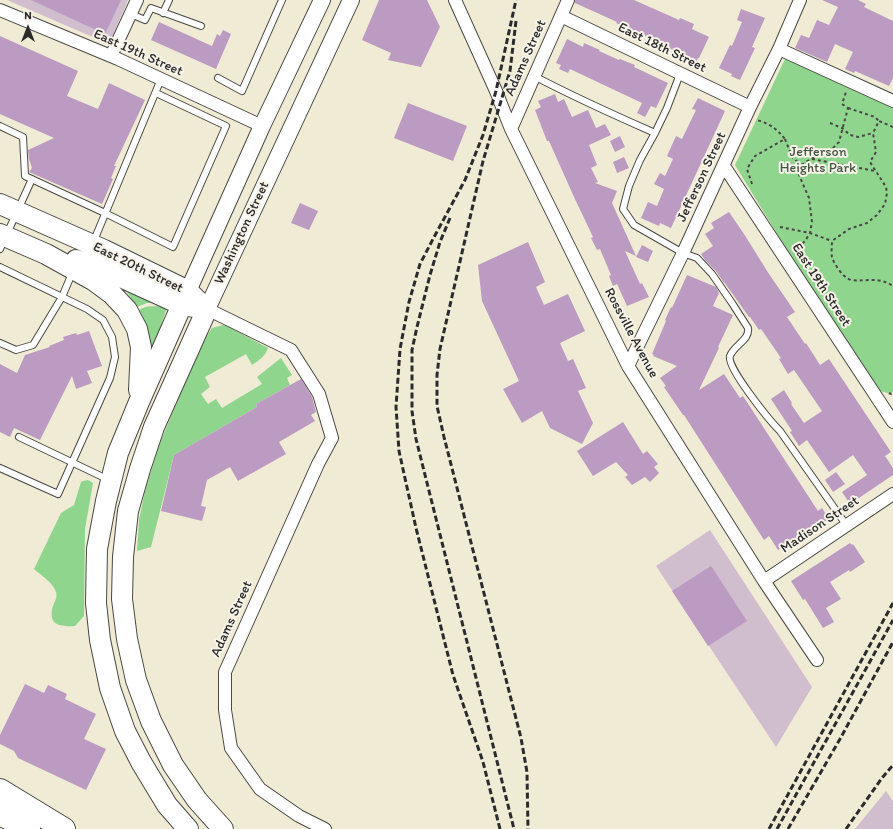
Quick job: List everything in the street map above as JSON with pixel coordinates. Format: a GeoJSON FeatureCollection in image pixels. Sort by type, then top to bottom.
{"type":"FeatureCollection","features":[{"type":"Feature","properties":{"kind":"highway"},"geometry":{"type":"LineString","coordinates":[[0,790],[64,829]]}},
{"type":"Feature","properties":{"kind":"highway"},"geometry":{"type":"LineString","coordinates":[[0,814],[29,829]]}},
{"type":"Feature","properties":{"kind":"main road","name":"East 20th Street"},"geometry":{"type":"LineString","coordinates":[[9,208],[92,244],[206,309]]}},
{"type":"Feature","properties":{"kind":"main road"},"geometry":{"type":"LineString","coordinates":[[2,240],[46,254],[75,260],[185,298]]}},
{"type":"Feature","properties":{"kind":"main road"},"geometry":{"type":"LineString","coordinates":[[46,254],[93,280],[112,294],[127,310],[137,329],[141,347],[139,402]]}},
{"type":"Feature","properties":{"kind":"main road","name":"Washington Street"},"geometry":{"type":"LineString","coordinates":[[185,298],[118,453],[106,501],[97,549],[96,603],[100,640],[110,688],[125,731],[141,762],[167,805],[188,829]]}},
{"type":"Feature","properties":{"kind":"main road","name":"Washington Street"},"geometry":{"type":"LineString","coordinates":[[206,309],[154,427],[140,469],[128,511],[123,556],[122,599],[127,639],[136,680],[151,721],[173,765],[197,800],[223,829]]}},
{"type":"Feature","properties":{"kind":"street"},"geometry":{"type":"LineString","coordinates":[[111,56],[138,0]]}},
{"type":"Feature","properties":{"kind":"street","name":"Washington Street"},"geometry":{"type":"LineString","coordinates":[[185,298],[262,126],[322,0]]}},
{"type":"Feature","properties":{"kind":"street","name":"Washington Street"},"geometry":{"type":"LineString","coordinates":[[206,309],[351,0]]}},
{"type":"Feature","properties":{"kind":"street","name":"Rossville Avenue"},"geometry":{"type":"LineString","coordinates":[[455,0],[496,91],[511,129],[628,366],[764,581],[817,660]]}},
{"type":"Feature","properties":{"kind":"street","name":"Adams Street"},"geometry":{"type":"LineString","coordinates":[[511,129],[568,0]]}},
{"type":"Feature","properties":{"kind":"street","name":"Jefferson Street"},"geometry":{"type":"LineString","coordinates":[[628,366],[724,166],[748,111],[779,49],[800,0]]}},
{"type":"Feature","properties":{"kind":"street","name":"East 19th Street"},"geometry":{"type":"LineString","coordinates":[[0,10],[111,56],[262,126]]}},
{"type":"Feature","properties":{"kind":"street","name":"East 18th Street"},"geometry":{"type":"LineString","coordinates":[[561,16],[680,74],[748,111]]}},
{"type":"Feature","properties":{"kind":"street"},"geometry":{"type":"LineString","coordinates":[[779,49],[893,101]]}},
{"type":"Feature","properties":{"kind":"street","name":"East 19th Street"},"geometry":{"type":"LineString","coordinates":[[724,166],[893,422]]}},
{"type":"Feature","properties":{"kind":"street","name":"East 20th Street"},"geometry":{"type":"LineString","coordinates":[[206,309],[291,350],[319,394],[332,438]]}},
{"type":"Feature","properties":{"kind":"street","name":"Adams Street"},"geometry":{"type":"LineString","coordinates":[[325,829],[299,816],[260,789],[231,748],[225,710],[225,672],[318,464],[332,438]]}},
{"type":"Feature","properties":{"kind":"street","name":"Madison Street"},"geometry":{"type":"LineString","coordinates":[[764,581],[893,494]]}},
{"type":"Feature","properties":{"kind":"lane"},"geometry":{"type":"LineString","coordinates":[[163,13],[169,0]]}},
{"type":"Feature","properties":{"kind":"lane"},"geometry":{"type":"LineString","coordinates":[[218,78],[242,91],[282,0]]}},
{"type":"Feature","properties":{"kind":"lane"},"geometry":{"type":"LineString","coordinates":[[131,14],[145,20],[151,8],[201,26]]}},
{"type":"Feature","properties":{"kind":"lane"},"geometry":{"type":"LineString","coordinates":[[680,74],[667,108],[640,160],[629,186],[623,209],[634,225],[683,253],[697,258],[712,274],[748,328],[749,332],[730,356],[732,368],[780,431],[847,526]]}},
{"type":"Feature","properties":{"kind":"lane"},"geometry":{"type":"LineString","coordinates":[[534,76],[569,94],[655,133]]}},
{"type":"Feature","properties":{"kind":"lane"},"geometry":{"type":"LineString","coordinates":[[92,244],[161,79]]}},
{"type":"Feature","properties":{"kind":"lane"},"geometry":{"type":"LineString","coordinates":[[0,126],[23,137],[25,176],[105,213],[173,247],[226,126],[156,93]]}},
{"type":"Feature","properties":{"kind":"lane"},"geometry":{"type":"LineString","coordinates":[[2,240],[9,208],[32,179]]}},
{"type":"Feature","properties":{"kind":"lane"},"geometry":{"type":"LineString","coordinates":[[0,267],[87,309],[103,320],[112,337],[115,357],[110,378],[58,494],[0,468]]}},
{"type":"Feature","properties":{"kind":"lane"},"geometry":{"type":"LineString","coordinates":[[0,343],[16,350],[33,345],[62,297],[73,270]]}},
{"type":"Feature","properties":{"kind":"lane"},"geometry":{"type":"LineString","coordinates":[[19,437],[111,480]]}},
{"type":"Feature","properties":{"kind":"path"},"geometry":{"type":"LineString","coordinates":[[851,82],[842,104],[848,108],[875,117],[893,127]]}},
{"type":"Feature","properties":{"kind":"path"},"geometry":{"type":"LineString","coordinates":[[790,255],[805,241],[810,233],[812,222],[809,198],[799,175],[801,165],[830,151],[839,142],[848,108]]}},
{"type":"Feature","properties":{"kind":"path"},"geometry":{"type":"LineString","coordinates":[[748,111],[777,129],[786,139],[792,157],[801,165]]}},
{"type":"Feature","properties":{"kind":"path"},"geometry":{"type":"LineString","coordinates":[[832,241],[849,229],[868,223],[877,216],[884,204],[887,193],[886,187],[870,162],[876,152],[873,133],[880,121]]}},
{"type":"Feature","properties":{"kind":"path"},"geometry":{"type":"LineString","coordinates":[[830,123],[842,128],[850,135],[858,136],[873,133]]}},
{"type":"Feature","properties":{"kind":"path"},"geometry":{"type":"LineString","coordinates":[[753,190],[747,170],[755,156],[786,139]]}},
{"type":"Feature","properties":{"kind":"path"},"geometry":{"type":"LineString","coordinates":[[811,159],[875,172]]}},
{"type":"Feature","properties":{"kind":"path"},"geometry":{"type":"LineString","coordinates":[[777,224],[781,228],[810,233],[832,241]]}},
{"type":"Feature","properties":{"kind":"path"},"geometry":{"type":"LineString","coordinates":[[832,241],[831,256],[839,271],[849,280],[878,280],[893,286]]}},
{"type":"Feature","properties":{"kind":"path"},"geometry":{"type":"LineString","coordinates":[[883,392],[891,394],[893,391]]}},
{"type":"Feature","properties":{"kind":"shaded area"},"geometry":{"type":"Polygon","coordinates":[[[7,0],[128,0],[109,44],[7,0]]]}},
{"type":"Feature","properties":{"kind":"shaded area"},"geometry":{"type":"Polygon","coordinates":[[[710,530],[812,687],[776,747],[656,566],[710,530]]]}},
{"type":"Feature","properties":{"kind":"shaded area"},"geometry":{"type":"Polygon","coordinates":[[[886,791],[893,801],[893,829],[855,829],[886,791]]]}},
{"type":"Feature","properties":{"kind":"green space","name":"Jefferson Heights Park"},"geometry":{"type":"Polygon","coordinates":[[[785,59],[893,108],[893,391],[891,394],[877,390],[790,255],[735,165],[785,59]]]}},
{"type":"Feature","properties":{"kind":"green space"},"geometry":{"type":"Polygon","coordinates":[[[125,289],[158,303],[147,303],[137,307],[125,289]]]}},
{"type":"Feature","properties":{"kind":"green space"},"geometry":{"type":"Polygon","coordinates":[[[168,304],[151,351],[148,330],[139,310],[147,307],[168,304]]]}},
{"type":"Feature","properties":{"kind":"green space"},"geometry":{"type":"Polygon","coordinates":[[[223,325],[268,348],[263,356],[252,365],[246,354],[205,377],[210,387],[201,394],[208,404],[216,399],[222,408],[262,384],[257,377],[281,358],[292,375],[287,378],[290,385],[256,404],[257,407],[174,455],[151,547],[137,551],[139,520],[145,491],[159,445],[196,357],[208,334],[212,328],[223,325]]]}},
{"type":"Feature","properties":{"kind":"green space"},"geometry":{"type":"Polygon","coordinates":[[[88,480],[93,483],[85,529],[84,616],[75,626],[62,626],[55,622],[52,615],[56,597],[55,589],[34,569],[61,513],[74,505],[81,482],[88,480]]]}},
{"type":"Feature","properties":{"kind":"building"},"geometry":{"type":"Polygon","coordinates":[[[31,0],[121,0],[105,34],[31,0]]]}},
{"type":"Feature","properties":{"kind":"building"},"geometry":{"type":"Polygon","coordinates":[[[379,0],[427,0],[440,27],[421,67],[388,60],[391,53],[362,40],[379,0]]]}},
{"type":"Feature","properties":{"kind":"building"},"geometry":{"type":"Polygon","coordinates":[[[575,0],[634,0],[679,20],[680,18],[694,24],[692,29],[709,37],[696,62],[616,23],[617,22],[575,3],[575,0]]]}},
{"type":"Feature","properties":{"kind":"building"},"geometry":{"type":"Polygon","coordinates":[[[822,0],[858,0],[866,4],[864,7],[893,21],[893,78],[889,86],[855,71],[854,73],[845,69],[853,52],[835,44],[827,62],[795,48],[801,35],[809,38],[817,20],[829,25],[838,7],[822,0]]]}},
{"type":"Feature","properties":{"kind":"building"},"geometry":{"type":"Polygon","coordinates":[[[741,9],[765,18],[752,47],[755,48],[740,80],[731,76],[732,74],[719,68],[730,45],[732,46],[742,22],[737,20],[741,9]]]}},
{"type":"Feature","properties":{"kind":"building"},"geometry":{"type":"Polygon","coordinates":[[[159,22],[212,46],[217,34],[220,36],[223,30],[231,34],[216,69],[151,40],[159,22]]]}},
{"type":"Feature","properties":{"kind":"building"},"geometry":{"type":"Polygon","coordinates":[[[0,36],[78,71],[67,96],[98,109],[109,83],[145,100],[114,166],[116,166],[111,178],[113,179],[102,204],[29,172],[32,168],[28,150],[54,138],[0,114],[0,36]]]}},
{"type":"Feature","properties":{"kind":"building"},"geometry":{"type":"Polygon","coordinates":[[[567,39],[583,47],[584,43],[619,60],[620,59],[635,65],[634,67],[668,83],[656,108],[651,106],[645,117],[637,113],[642,103],[570,69],[568,73],[559,69],[561,65],[556,63],[567,39]]]}},
{"type":"Feature","properties":{"kind":"building"},"geometry":{"type":"Polygon","coordinates":[[[555,94],[558,102],[564,99],[572,117],[588,110],[596,128],[605,124],[611,135],[589,145],[597,165],[591,168],[598,182],[595,183],[617,191],[612,203],[636,256],[625,251],[640,284],[642,283],[649,297],[627,306],[617,284],[613,286],[609,276],[611,275],[600,249],[597,250],[591,238],[593,237],[549,141],[547,141],[535,110],[541,107],[538,101],[555,94]]]}},
{"type":"Feature","properties":{"kind":"building"},"geometry":{"type":"Polygon","coordinates":[[[698,98],[725,111],[671,228],[660,223],[659,226],[641,218],[648,202],[657,206],[664,189],[654,184],[660,173],[665,176],[673,159],[667,156],[676,136],[682,139],[696,110],[692,109],[698,98]]]}},
{"type":"Feature","properties":{"kind":"building"},"geometry":{"type":"Polygon","coordinates":[[[408,103],[467,126],[453,161],[394,138],[408,103]]]}},
{"type":"Feature","properties":{"kind":"building"},"geometry":{"type":"Polygon","coordinates":[[[620,136],[625,147],[615,152],[610,141],[620,136]]]}},
{"type":"Feature","properties":{"kind":"building"},"geometry":{"type":"Polygon","coordinates":[[[624,157],[629,168],[617,173],[613,162],[624,157]]]}},
{"type":"Feature","properties":{"kind":"building"},"geometry":{"type":"Polygon","coordinates":[[[300,203],[318,211],[309,230],[291,223],[300,203]]]}},
{"type":"Feature","properties":{"kind":"building"},"geometry":{"type":"Polygon","coordinates":[[[729,212],[795,312],[787,317],[805,344],[806,343],[820,365],[829,359],[891,452],[885,456],[893,468],[893,475],[850,504],[842,492],[867,475],[853,455],[829,472],[807,440],[799,446],[790,432],[792,431],[771,399],[784,390],[792,403],[791,404],[804,423],[822,411],[794,370],[788,374],[779,359],[781,358],[761,329],[759,330],[716,271],[701,254],[713,246],[705,234],[714,228],[711,223],[729,212]]]}},
{"type":"Feature","properties":{"kind":"building"},"geometry":{"type":"Polygon","coordinates":[[[528,242],[545,282],[536,287],[544,305],[568,294],[585,331],[560,343],[568,361],[573,359],[586,388],[578,391],[593,423],[582,444],[550,428],[542,411],[522,423],[503,389],[519,381],[482,301],[478,265],[528,242]]]}},
{"type":"Feature","properties":{"kind":"building"},"geometry":{"type":"Polygon","coordinates":[[[642,245],[653,251],[648,262],[636,257],[642,245]]]}},
{"type":"Feature","properties":{"kind":"building"},"geometry":{"type":"Polygon","coordinates":[[[687,275],[716,287],[719,293],[713,306],[733,315],[699,390],[724,374],[740,398],[743,396],[818,511],[822,508],[829,519],[817,527],[815,524],[778,550],[769,536],[764,540],[684,415],[664,387],[666,386],[660,378],[677,366],[653,356],[654,355],[652,354],[666,321],[665,320],[687,275]]]}},
{"type":"Feature","properties":{"kind":"building"},"geometry":{"type":"Polygon","coordinates":[[[89,331],[102,366],[87,371],[92,383],[76,389],[72,376],[40,440],[14,428],[10,437],[0,432],[0,364],[17,373],[25,355],[50,347],[49,346],[64,340],[63,337],[89,331]]]}},
{"type":"Feature","properties":{"kind":"building"},"geometry":{"type":"Polygon","coordinates":[[[301,379],[312,397],[316,412],[311,415],[315,421],[279,442],[286,454],[238,481],[230,467],[207,480],[201,506],[206,507],[202,521],[161,511],[174,455],[257,407],[256,404],[301,379]]]}},
{"type":"Feature","properties":{"kind":"building"},"geometry":{"type":"Polygon","coordinates":[[[623,422],[643,454],[647,451],[658,464],[654,467],[659,473],[650,482],[645,477],[632,485],[625,477],[628,475],[616,462],[593,476],[577,451],[623,422]]]}},
{"type":"Feature","properties":{"kind":"building"},"geometry":{"type":"Polygon","coordinates":[[[836,472],[845,484],[833,492],[825,480],[836,472]]]}},
{"type":"Feature","properties":{"kind":"building"},"geometry":{"type":"Polygon","coordinates":[[[850,543],[852,545],[853,544],[865,562],[850,572],[849,570],[830,582],[841,599],[826,608],[834,622],[823,628],[805,599],[803,600],[791,581],[850,543]]]}},
{"type":"Feature","properties":{"kind":"building"},"geometry":{"type":"Polygon","coordinates":[[[711,566],[747,621],[708,646],[672,591],[711,566]]]}},
{"type":"Feature","properties":{"kind":"building"},"geometry":{"type":"Polygon","coordinates":[[[25,684],[44,693],[48,685],[67,694],[65,699],[96,714],[84,739],[106,749],[86,790],[18,758],[14,751],[0,744],[0,735],[25,684]]]}},
{"type":"Feature","properties":{"kind":"railway"},"geometry":{"type":"LineString","coordinates":[[500,829],[483,762],[453,675],[416,528],[399,451],[396,407],[400,349],[409,302],[420,264],[465,180],[483,135],[496,91],[516,0]]}},
{"type":"Feature","properties":{"kind":"railway"},"geometry":{"type":"LineString","coordinates":[[516,21],[510,71],[483,161],[440,349],[437,375],[437,406],[521,738],[527,772],[528,829]]}},
{"type":"Feature","properties":{"kind":"railway"},"geometry":{"type":"LineString","coordinates":[[450,218],[440,242],[430,275],[412,350],[412,411],[416,439],[514,829]]}},
{"type":"Feature","properties":{"kind":"railway"},"geometry":{"type":"LineString","coordinates":[[769,829],[893,603]]}},
{"type":"Feature","properties":{"kind":"railway"},"geometry":{"type":"LineString","coordinates":[[777,829],[893,620]]}},
{"type":"Feature","properties":{"kind":"railway"},"geometry":{"type":"LineString","coordinates":[[788,829],[840,739],[893,642]]}},
{"type":"Feature","properties":{"kind":"railway"},"geometry":{"type":"LineString","coordinates":[[846,829],[893,765]]}}]}
